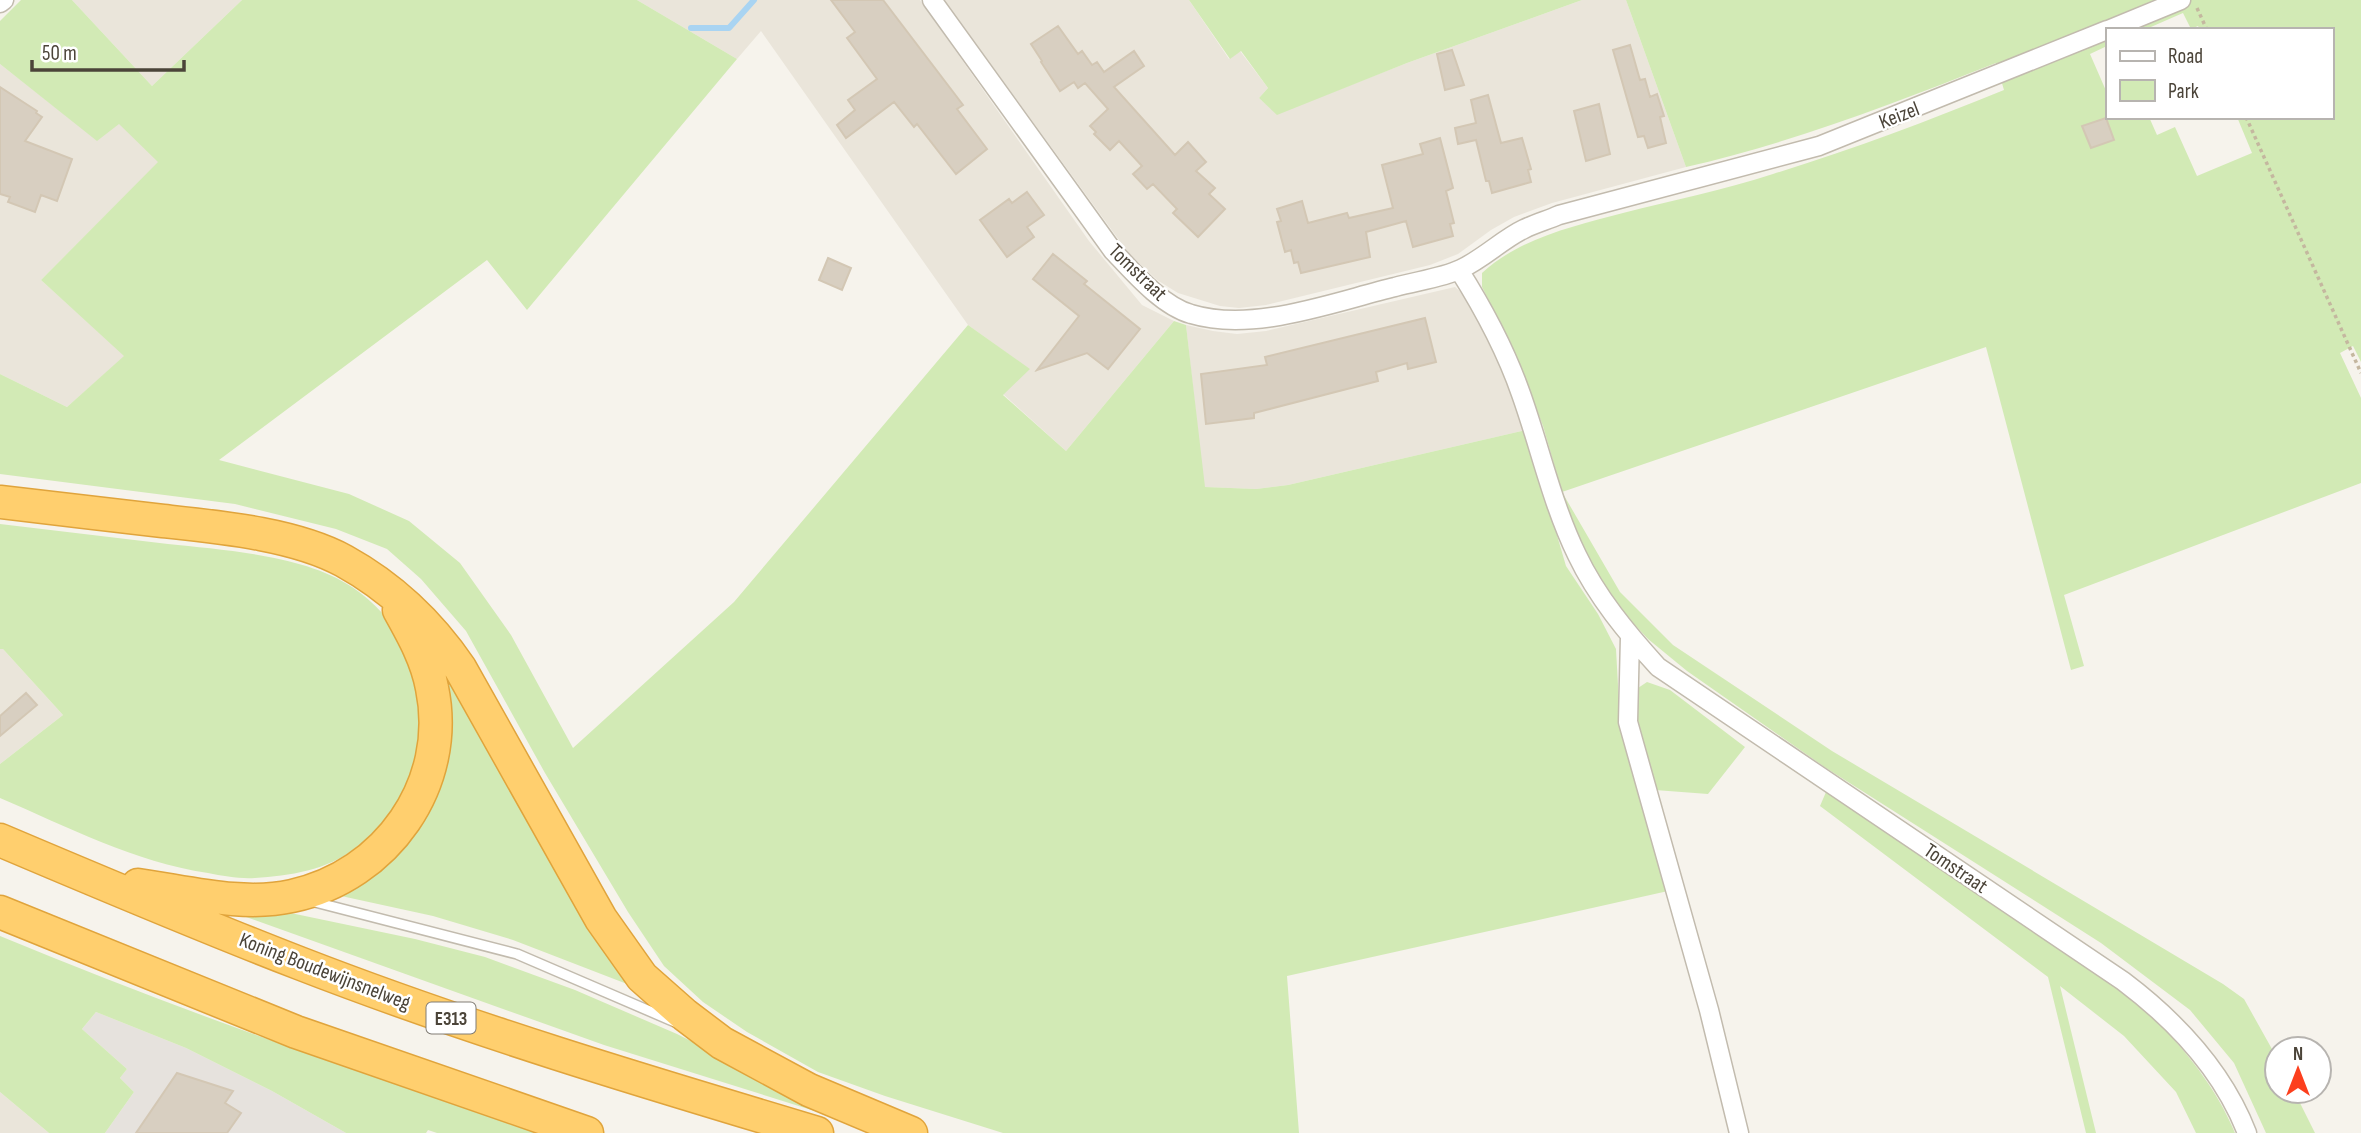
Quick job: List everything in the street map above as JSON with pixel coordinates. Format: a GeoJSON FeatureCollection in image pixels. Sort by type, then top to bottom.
{"type":"FeatureCollection","features":[{"type":"Feature","properties":{"kind":"highway"},"geometry":{"type":"LineString","coordinates":[[0,502],[256,534],[317,550],[342,560],[390,593],[430,628],[460,668],[601,919],[642,977],[685,1015],[722,1042],[808,1090],[911,1133]]}},
{"type":"Feature","properties":{"kind":"highway"},"geometry":{"type":"LineString","coordinates":[[93,879],[234,898],[263,899],[291,896],[334,882],[383,849],[412,808],[428,774],[435,732],[432,688],[420,649],[390,593]]}},
{"type":"Feature","properties":{"kind":"highway","name":"Koning Boudewijnsnelweg"},"geometry":{"type":"LineString","coordinates":[[0,840],[299,963],[447,1017],[611,1072],[817,1133]]}},
{"type":"Feature","properties":{"kind":"highway"},"geometry":{"type":"LineString","coordinates":[[0,912],[296,1032],[587,1133]]}},
{"type":"Feature","properties":{"kind":"street","name":"Tomstraat"},"geometry":{"type":"LineString","coordinates":[[932,0],[1113,251],[1139,279],[1189,314],[1248,320],[1282,315],[1459,270],[1523,230],[1559,215],[1684,181]]}},
{"type":"Feature","properties":{"kind":"street","name":"Keizel"},"geometry":{"type":"LineString","coordinates":[[2113,28],[2181,0]]}},
{"type":"Feature","properties":{"kind":"street","name":"Keizel"},"geometry":{"type":"LineString","coordinates":[[1684,181],[1818,146],[2106,31]]}},
{"type":"Feature","properties":{"kind":"street","name":"Tomstraat"},"geometry":{"type":"LineString","coordinates":[[1459,270],[1499,343],[1521,393],[1550,489],[1576,554],[1593,585],[1630,637],[1658,667],[2152,1003],[2182,1032],[2215,1072],[2247,1133]]}},
{"type":"Feature","properties":{"kind":"street"},"geometry":{"type":"LineString","coordinates":[[1630,637],[1628,722],[1709,1010],[1739,1133]]}},
{"type":"Feature","properties":{"kind":"lane"},"geometry":{"type":"LineString","coordinates":[[291,896],[517,954],[722,1042]]}},
{"type":"Feature","properties":{"kind":"path"},"geometry":{"type":"LineString","coordinates":[[2193,0],[2206,28]]}},
{"type":"Feature","properties":{"kind":"path"},"geometry":{"type":"LineString","coordinates":[[2247,119],[2361,373]]}},
{"type":"Feature","properties":{"kind":"shaded area"},"geometry":{"type":"Polygon","coordinates":[[[72,0],[242,0],[152,86],[72,0]]]}},
{"type":"Feature","properties":{"kind":"shaded area"},"geometry":{"type":"Polygon","coordinates":[[[637,0],[920,0],[1089,241],[1142,305],[1174,321],[1066,451],[1003,394],[1029,369],[968,325],[761,31],[737,59],[637,0]]]}},
{"type":"Feature","properties":{"kind":"shaded area"},"geometry":{"type":"Polygon","coordinates":[[[944,0],[1189,0],[1229,59],[1240,51],[1268,88],[1259,98],[1277,114],[1407,63],[1582,0],[1626,0],[1686,167],[1552,203],[1514,217],[1458,254],[1430,265],[1266,305],[1239,308],[1220,306],[1178,293],[1157,280],[1127,251],[944,0]]]}},
{"type":"Feature","properties":{"kind":"shaded area"},"geometry":{"type":"Polygon","coordinates":[[[0,64],[97,140],[119,123],[159,162],[41,280],[125,356],[67,407],[0,374],[0,64]]]}},
{"type":"Feature","properties":{"kind":"shaded area"},"geometry":{"type":"Polygon","coordinates":[[[1455,287],[1468,298],[1500,360],[1526,430],[1288,485],[1256,489],[1204,487],[1186,325],[1237,334],[1266,331],[1455,287]]]}},
{"type":"Feature","properties":{"kind":"shaded area"},"geometry":{"type":"Polygon","coordinates":[[[0,649],[3,649],[63,715],[0,764],[0,649]]]}},
{"type":"Feature","properties":{"kind":"shaded area"},"geometry":{"type":"Polygon","coordinates":[[[96,1012],[186,1048],[272,1091],[346,1133],[105,1133],[134,1092],[120,1078],[127,1069],[82,1029],[96,1012]]]}},
{"type":"Feature","properties":{"kind":"shaded area"},"geometry":{"type":"Polygon","coordinates":[[[0,1092],[49,1133],[0,1133],[0,1092]]]}},
{"type":"Feature","properties":{"kind":"green space"},"geometry":{"type":"Polygon","coordinates":[[[21,0],[72,0],[152,86],[242,0],[637,0],[737,59],[527,310],[487,260],[219,460],[349,494],[409,521],[460,563],[511,635],[573,748],[734,602],[968,325],[1030,369],[1003,395],[1066,451],[1174,321],[1186,325],[1205,487],[1256,489],[1288,485],[1526,430],[1566,566],[1598,614],[1616,649],[1620,721],[1668,891],[1287,976],[1299,1133],[1003,1133],[818,1072],[747,1032],[703,1002],[664,966],[628,912],[545,773],[466,631],[421,579],[387,549],[336,529],[235,504],[0,474],[0,374],[67,407],[124,356],[41,280],[158,162],[119,124],[97,141],[0,64],[0,21],[21,0]]]}},
{"type":"Feature","properties":{"kind":"green space"},"geometry":{"type":"Polygon","coordinates":[[[1189,0],[1582,0],[1407,63],[1277,115],[1259,98],[1268,88],[1241,51],[1230,59],[1189,0]]]}},
{"type":"Feature","properties":{"kind":"green space"},"geometry":{"type":"Polygon","coordinates":[[[1626,0],[2361,0],[2361,362],[2353,346],[2340,353],[2361,398],[2361,483],[2064,595],[2084,666],[2071,670],[1986,347],[1562,492],[1543,426],[1513,349],[1482,287],[1482,273],[1530,242],[1567,228],[1736,185],[1802,165],[1889,135],[2004,90],[1996,63],[1804,134],[1686,167],[1626,0]]]}},
{"type":"Feature","properties":{"kind":"green space"},"geometry":{"type":"Polygon","coordinates":[[[1562,492],[1620,592],[1673,645],[1832,751],[2244,999],[2264,1035],[2263,1105],[2301,1105],[2315,1133],[2266,1133],[2234,1063],[2190,1010],[2101,943],[1826,768],[1687,671],[1648,639],[1619,608],[1594,572],[1562,492]]]}},
{"type":"Feature","properties":{"kind":"green space"},"geometry":{"type":"Polygon","coordinates":[[[0,524],[263,556],[311,568],[352,587],[382,613],[404,645],[417,679],[421,716],[417,753],[404,788],[384,820],[355,848],[333,862],[294,873],[243,878],[154,861],[102,842],[0,798],[0,764],[63,715],[3,649],[0,649],[0,524]]]}},
{"type":"Feature","properties":{"kind":"green space"},"geometry":{"type":"Polygon","coordinates":[[[431,645],[640,989],[513,940],[433,916],[332,894],[431,802],[431,645]]]}},
{"type":"Feature","properties":{"kind":"green space"},"geometry":{"type":"Polygon","coordinates":[[[1647,682],[1670,690],[1745,747],[1708,794],[1655,790],[1637,729],[1638,688],[1647,682]]]}},
{"type":"Feature","properties":{"kind":"green space"},"geometry":{"type":"Polygon","coordinates":[[[1826,792],[2140,1003],[2206,1080],[2235,1133],[2196,1133],[2176,1092],[2124,1036],[2060,986],[2096,1133],[2086,1133],[2048,977],[1820,806],[1826,792]]]}},
{"type":"Feature","properties":{"kind":"green space"},"geometry":{"type":"Polygon","coordinates":[[[218,907],[281,911],[415,939],[485,957],[575,990],[677,1034],[853,1123],[604,1045],[218,907]]]}},
{"type":"Feature","properties":{"kind":"green space"},"geometry":{"type":"Polygon","coordinates":[[[0,936],[269,1040],[542,1133],[437,1133],[428,1130],[426,1133],[346,1133],[272,1091],[186,1048],[96,1012],[82,1029],[127,1069],[120,1078],[134,1092],[105,1133],[49,1133],[0,1092],[0,936]]]}},
{"type":"Feature","properties":{"kind":"building"},"geometry":{"type":"Polygon","coordinates":[[[831,0],[883,0],[963,105],[957,109],[987,149],[956,174],[917,124],[914,127],[894,102],[846,138],[837,125],[855,110],[848,100],[877,79],[847,38],[855,32],[831,0]]]}},
{"type":"Feature","properties":{"kind":"building"},"geometry":{"type":"Polygon","coordinates":[[[1058,26],[1078,54],[1082,51],[1092,65],[1097,62],[1104,72],[1134,51],[1144,66],[1114,87],[1175,155],[1188,142],[1206,162],[1196,171],[1215,188],[1209,194],[1225,209],[1198,237],[1173,213],[1177,209],[1153,184],[1147,189],[1133,174],[1142,166],[1119,141],[1110,150],[1094,134],[1096,132],[1090,126],[1108,109],[1085,83],[1078,88],[1074,82],[1060,91],[1031,44],[1058,26]]]}},
{"type":"Feature","properties":{"kind":"building"},"geometry":{"type":"Polygon","coordinates":[[[1630,45],[1640,80],[1645,79],[1650,97],[1657,94],[1664,116],[1660,117],[1666,143],[1648,148],[1644,136],[1638,137],[1613,50],[1630,45]]]}},
{"type":"Feature","properties":{"kind":"building"},"geometry":{"type":"Polygon","coordinates":[[[1452,50],[1464,85],[1445,90],[1437,54],[1452,50]]]}},
{"type":"Feature","properties":{"kind":"building"},"geometry":{"type":"Polygon","coordinates":[[[0,87],[42,117],[25,141],[72,159],[57,201],[41,195],[35,212],[8,202],[10,197],[0,194],[0,87]]]}},
{"type":"Feature","properties":{"kind":"building"},"geometry":{"type":"Polygon","coordinates":[[[1488,95],[1501,143],[1522,138],[1531,169],[1528,170],[1531,182],[1492,193],[1489,181],[1486,181],[1476,140],[1458,144],[1455,128],[1476,123],[1471,100],[1488,95]]]}},
{"type":"Feature","properties":{"kind":"building"},"geometry":{"type":"Polygon","coordinates":[[[1599,104],[1610,154],[1586,161],[1574,111],[1599,104]]]}},
{"type":"Feature","properties":{"kind":"building"},"geometry":{"type":"Polygon","coordinates":[[[2106,118],[2114,140],[2091,148],[2082,126],[2106,118]]]}},
{"type":"Feature","properties":{"kind":"building"},"geometry":{"type":"Polygon","coordinates":[[[1440,138],[1453,188],[1446,191],[1454,223],[1450,224],[1453,236],[1413,247],[1406,221],[1366,232],[1370,257],[1301,273],[1298,262],[1294,263],[1291,250],[1285,252],[1277,222],[1281,221],[1277,209],[1302,201],[1308,223],[1347,213],[1349,218],[1393,208],[1382,165],[1423,154],[1420,144],[1440,138]]]}},
{"type":"Feature","properties":{"kind":"building"},"geometry":{"type":"Polygon","coordinates":[[[1027,192],[1044,215],[1027,227],[1034,237],[1007,257],[980,220],[1009,199],[1012,203],[1027,192]]]}},
{"type":"Feature","properties":{"kind":"building"},"geometry":{"type":"Polygon","coordinates":[[[1053,254],[1087,281],[1084,284],[1140,329],[1108,369],[1087,353],[1037,370],[1079,316],[1033,279],[1053,254]]]}},
{"type":"Feature","properties":{"kind":"building"},"geometry":{"type":"Polygon","coordinates":[[[828,258],[851,268],[842,290],[819,280],[828,258]]]}},
{"type":"Feature","properties":{"kind":"building"},"geometry":{"type":"Polygon","coordinates":[[[1425,318],[1436,362],[1408,369],[1407,363],[1376,372],[1378,381],[1254,413],[1254,418],[1206,424],[1201,374],[1267,365],[1265,357],[1425,318]]]}},
{"type":"Feature","properties":{"kind":"building"},"geometry":{"type":"Polygon","coordinates":[[[26,693],[37,705],[0,736],[0,716],[26,693]]]}},
{"type":"Feature","properties":{"kind":"building"},"geometry":{"type":"Polygon","coordinates":[[[177,1073],[233,1091],[225,1103],[241,1113],[227,1133],[136,1133],[177,1073]]]}},
{"type":"Feature","properties":{"kind":"waterway"},"geometry":{"type":"LineString","coordinates":[[691,28],[729,28],[754,0]]}}]}
